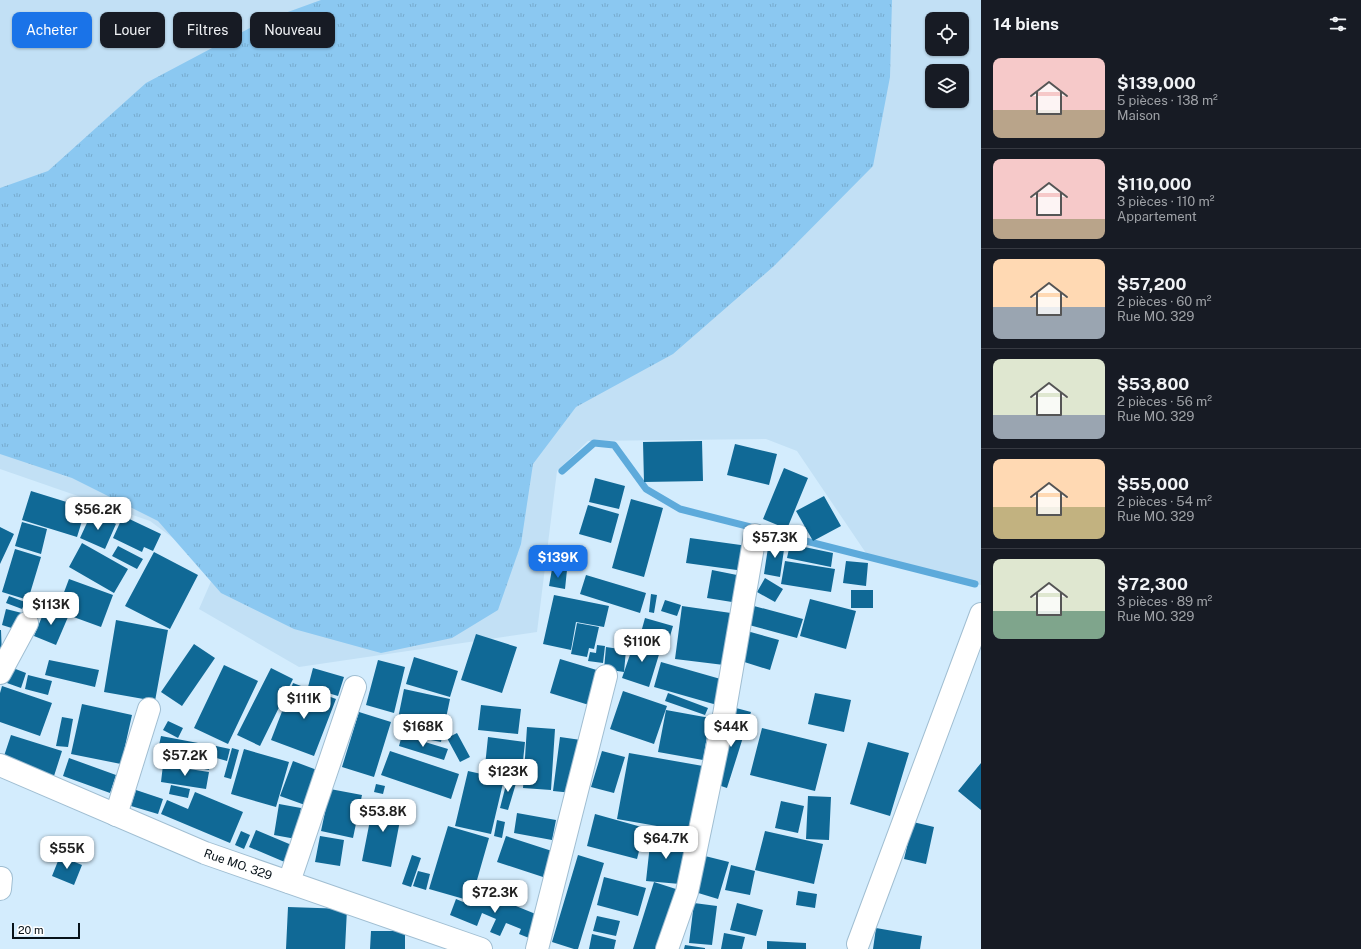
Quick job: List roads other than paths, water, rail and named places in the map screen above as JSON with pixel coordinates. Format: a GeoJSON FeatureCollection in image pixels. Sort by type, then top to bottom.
{"type":"FeatureCollection","features":[{"type":"Feature","properties":{"kind":"street"},"geometry":{"type":"LineString","coordinates":[[667,949],[687,892],[724,715],[754,535]]}},
{"type":"Feature","properties":{"kind":"street"},"geometry":{"type":"LineString","coordinates":[[858,944],[981,614]]}},
{"type":"Feature","properties":{"kind":"street"},"geometry":{"type":"LineString","coordinates":[[0,673],[27,623]]}},
{"type":"Feature","properties":{"kind":"street"},"geometry":{"type":"LineString","coordinates":[[536,949],[606,676]]}},
{"type":"Feature","properties":{"kind":"street"},"geometry":{"type":"LineString","coordinates":[[289,882],[355,687]]}},
{"type":"Feature","properties":{"kind":"street"},"geometry":{"type":"LineString","coordinates":[[116,815],[149,709]]}},
{"type":"Feature","properties":{"kind":"street","name":"Rue MO. 329"},"geometry":{"type":"LineString","coordinates":[[0,765],[205,853],[481,949]]}},
{"type":"Feature","properties":{"kind":"waterway"},"geometry":{"type":"LineString","coordinates":[[562,471],[594,443],[614,445],[646,489],[680,509],[975,584]]}}]}
